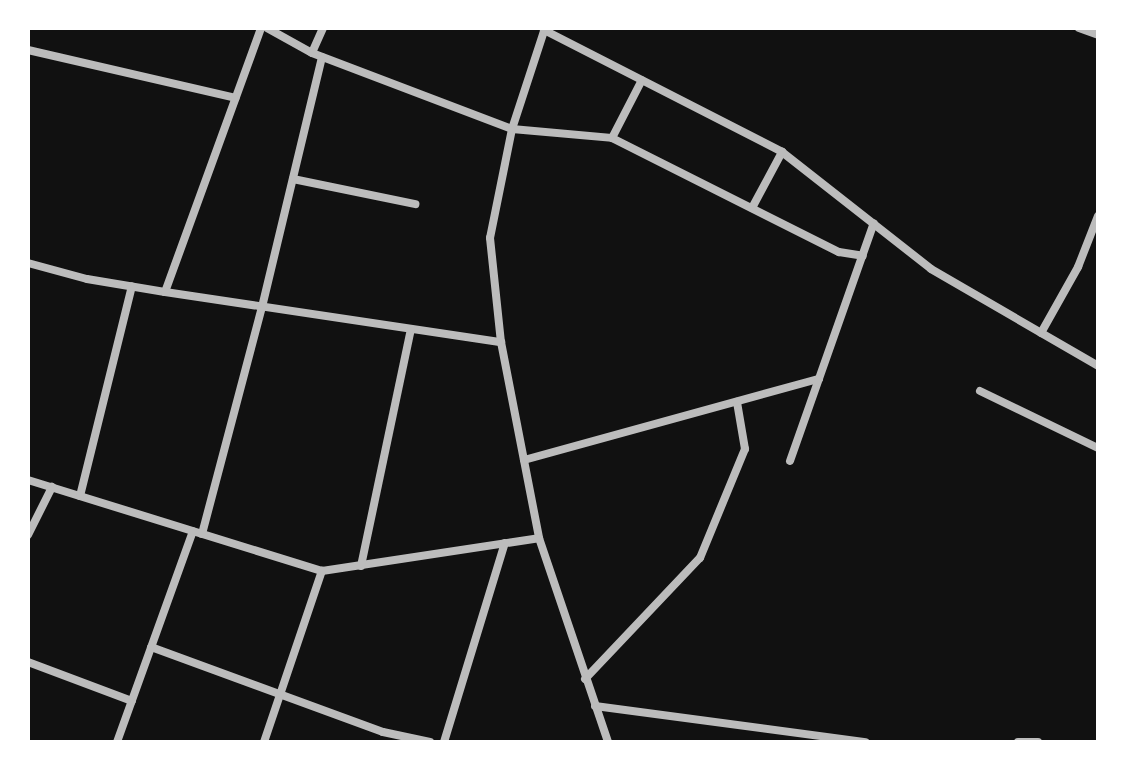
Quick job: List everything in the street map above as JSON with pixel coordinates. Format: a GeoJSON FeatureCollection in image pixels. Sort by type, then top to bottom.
{"type":"FeatureCollection","features":[{"type":"Feature","properties":{"kind":"street"},"geometry":{"type":"LineString","coordinates":[[165,292],[264,28],[312,53],[512,129],[612,138],[839,252],[863,256]]}},
{"type":"Feature","properties":{"kind":"street"},"geometry":{"type":"LineString","coordinates":[[312,53],[323,28]]}},
{"type":"Feature","properties":{"kind":"street"},"geometry":{"type":"LineString","coordinates":[[1079,28],[1098,35]]}},
{"type":"Feature","properties":{"kind":"street"},"geometry":{"type":"LineString","coordinates":[[608,742],[539,538],[501,342],[490,238],[512,129],[545,29],[782,152],[931,269],[1098,366]]}},
{"type":"Feature","properties":{"kind":"street"},"geometry":{"type":"LineString","coordinates":[[28,50],[236,98]]}},
{"type":"Feature","properties":{"kind":"street"},"geometry":{"type":"LineString","coordinates":[[117,742],[151,647],[198,533],[262,307],[322,57]]}},
{"type":"Feature","properties":{"kind":"street"},"geometry":{"type":"LineString","coordinates":[[612,138],[642,80]]}},
{"type":"Feature","properties":{"kind":"street"},"geometry":{"type":"LineString","coordinates":[[752,208],[782,152]]}},
{"type":"Feature","properties":{"kind":"street"},"geometry":{"type":"LineString","coordinates":[[293,179],[415,204]]}},
{"type":"Feature","properties":{"kind":"street"},"geometry":{"type":"LineString","coordinates":[[1041,333],[1078,267],[1098,216]]}},
{"type":"Feature","properties":{"kind":"street"},"geometry":{"type":"LineString","coordinates":[[790,461],[874,223]]}},
{"type":"Feature","properties":{"kind":"street"},"geometry":{"type":"LineString","coordinates":[[28,263],[165,292],[501,342]]}},
{"type":"Feature","properties":{"kind":"street"},"geometry":{"type":"LineString","coordinates":[[80,496],[132,286]]}},
{"type":"Feature","properties":{"kind":"street"},"geometry":{"type":"LineString","coordinates":[[361,566],[411,329]]}},
{"type":"Feature","properties":{"kind":"street"},"geometry":{"type":"LineString","coordinates":[[524,460],[819,379]]}},
{"type":"Feature","properties":{"kind":"street"},"geometry":{"type":"LineString","coordinates":[[980,391],[1098,448]]}},
{"type":"Feature","properties":{"kind":"street"},"geometry":{"type":"LineString","coordinates":[[585,679],[700,558],[745,449],[737,402]]}},
{"type":"Feature","properties":{"kind":"street"},"geometry":{"type":"LineString","coordinates":[[28,480],[322,571],[539,538]]}},
{"type":"Feature","properties":{"kind":"street"},"geometry":{"type":"LineString","coordinates":[[28,535],[52,487]]}},
{"type":"Feature","properties":{"kind":"street"},"geometry":{"type":"LineString","coordinates":[[444,742],[505,543]]}},
{"type":"Feature","properties":{"kind":"street"},"geometry":{"type":"LineString","coordinates":[[264,742],[322,571]]}},
{"type":"Feature","properties":{"kind":"street"},"geometry":{"type":"LineString","coordinates":[[151,647],[383,732],[430,742]]}},
{"type":"Feature","properties":{"kind":"street"},"geometry":{"type":"LineString","coordinates":[[28,662],[132,701]]}},
{"type":"Feature","properties":{"kind":"street"},"geometry":{"type":"LineString","coordinates":[[595,706],[866,742]]}},
{"type":"Feature","properties":{"kind":"street"},"geometry":{"type":"LineString","coordinates":[[379,742],[383,732]]}},
{"type":"Feature","properties":{"kind":"street"},"geometry":{"type":"LineString","coordinates":[[1018,742],[1038,742]]}}]}
